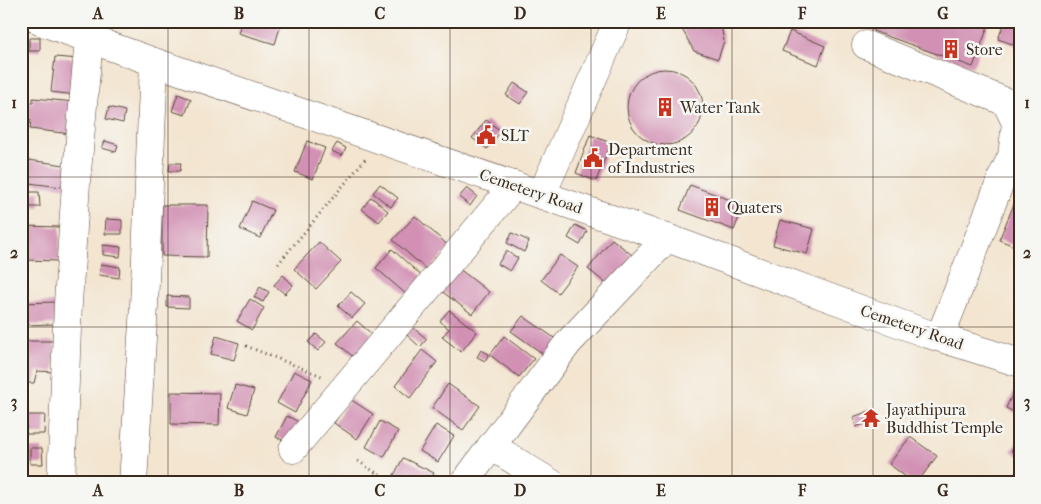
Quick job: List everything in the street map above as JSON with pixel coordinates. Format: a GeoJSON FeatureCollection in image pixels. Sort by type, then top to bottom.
{"type":"FeatureCollection","features":[{"type":"Feature","properties":{"kind":"street","name":"Cemetery Road"},"geometry":{"type":"LineString","coordinates":[[40,21],[667,238],[940,338],[1020,363]]}},
{"type":"Feature","properties":{"kind":"street"},"geometry":{"type":"LineString","coordinates":[[542,194],[618,21]]}},
{"type":"Feature","properties":{"kind":"street"},"geometry":{"type":"LineString","coordinates":[[61,483],[68,294],[89,39]]}},
{"type":"Feature","properties":{"kind":"street"},"geometry":{"type":"LineString","coordinates":[[866,45],[1006,102],[1016,123],[1016,157],[1002,175],[940,338]]}},
{"type":"Feature","properties":{"kind":"street"},"geometry":{"type":"LineString","coordinates":[[133,483],[144,306],[154,62]]}},
{"type":"Feature","properties":{"kind":"street"},"geometry":{"type":"LineString","coordinates":[[293,449],[514,185]]}},
{"type":"Feature","properties":{"kind":"street"},"geometry":{"type":"LineString","coordinates":[[464,483],[568,344],[667,238]]}},
{"type":"Feature","properties":{"kind":"street"},"geometry":{"type":"LineString","coordinates":[[491,446],[551,483]]}},
{"type":"Feature","properties":{"kind":"path"},"geometry":{"type":"LineString","coordinates":[[278,264],[381,140]]}},
{"type":"Feature","properties":{"kind":"path"},"geometry":{"type":"LineString","coordinates":[[246,346],[346,385]]}},
{"type":"Feature","properties":{"kind":"path"},"geometry":{"type":"LineString","coordinates":[[358,461],[392,483]]}},
{"type":"Feature","properties":{"kind":"building"},"geometry":{"type":"Polygon","coordinates":[[[242,21],[282,21],[275,44],[238,33],[242,21]]]}},
{"type":"Feature","properties":{"kind":"building"},"geometry":{"type":"Polygon","coordinates":[[[687,21],[720,21],[724,41],[718,59],[694,51],[683,31],[687,21]]]}},
{"type":"Feature","properties":{"kind":"building"},"geometry":{"type":"Polygon","coordinates":[[[850,21],[875,21],[872,29],[850,21]]]}},
{"type":"Feature","properties":{"kind":"building","name":"Store"},"geometry":{"type":"Polygon","coordinates":[[[876,21],[990,21],[973,67],[873,31],[876,21]]]}},
{"type":"Feature","properties":{"kind":"building"},"geometry":{"type":"Polygon","coordinates":[[[1005,21],[1020,21],[1020,47],[998,39],[1005,21]]]}},
{"type":"Feature","properties":{"kind":"building"},"geometry":{"type":"Polygon","coordinates":[[[790,31],[825,46],[818,65],[782,51],[790,31]]]}},
{"type":"Feature","properties":{"kind":"building"},"geometry":{"type":"Polygon","coordinates":[[[29,38],[40,38],[40,51],[29,51],[29,38]]]}},
{"type":"Feature","properties":{"kind":"building"},"geometry":{"type":"Polygon","coordinates":[[[55,57],[79,59],[76,95],[51,92],[55,57]]]}},
{"type":"Feature","properties":{"kind":"building","name":"Water Tank"},"geometry":{"type":"Polygon","coordinates":[[[658,69],[672,69],[686,75],[697,86],[703,100],[700,122],[692,134],[672,145],[658,145],[644,139],[633,128],[627,114],[627,100],[633,86],[644,75],[658,69]]]}},
{"type":"Feature","properties":{"kind":"building"},"geometry":{"type":"Polygon","coordinates":[[[514,83],[528,92],[520,104],[506,95],[514,83]]]}},
{"type":"Feature","properties":{"kind":"building"},"geometry":{"type":"Polygon","coordinates":[[[178,94],[191,99],[185,115],[172,111],[178,94]]]}},
{"type":"Feature","properties":{"kind":"building"},"geometry":{"type":"Polygon","coordinates":[[[33,98],[75,102],[71,134],[30,129],[31,120],[21,119],[21,102],[33,103],[33,98]]]}},
{"type":"Feature","properties":{"kind":"building"},"geometry":{"type":"Polygon","coordinates":[[[109,107],[125,111],[123,123],[106,119],[109,107]]]}},
{"type":"Feature","properties":{"kind":"building","name":"SLT"},"geometry":{"type":"Polygon","coordinates":[[[486,120],[501,131],[487,149],[472,138],[486,120]]]}},
{"type":"Feature","properties":{"kind":"building","name":"Department of Industries"},"geometry":{"type":"Polygon","coordinates":[[[590,135],[611,143],[596,181],[576,173],[590,135]]]}},
{"type":"Feature","properties":{"kind":"building"},"geometry":{"type":"Polygon","coordinates":[[[105,141],[118,145],[116,152],[102,148],[105,141]]]}},
{"type":"Feature","properties":{"kind":"building"},"geometry":{"type":"Polygon","coordinates":[[[307,141],[325,148],[313,179],[295,172],[307,141]]]}},
{"type":"Feature","properties":{"kind":"building"},"geometry":{"type":"Polygon","coordinates":[[[337,143],[346,148],[342,156],[332,151],[337,143]]]}},
{"type":"Feature","properties":{"kind":"building"},"geometry":{"type":"Polygon","coordinates":[[[21,159],[72,166],[69,188],[21,182],[21,159]]]}},
{"type":"Feature","properties":{"kind":"building"},"geometry":{"type":"Polygon","coordinates":[[[170,163],[181,163],[180,171],[169,171],[170,163]]]}},
{"type":"Feature","properties":{"kind":"building"},"geometry":{"type":"Polygon","coordinates":[[[380,184],[398,198],[391,207],[373,193],[380,184]]]}},
{"type":"Feature","properties":{"kind":"building","name":"Quaters"},"geometry":{"type":"Polygon","coordinates":[[[690,185],[744,205],[734,230],[680,210],[690,185]]]}},
{"type":"Feature","properties":{"kind":"building"},"geometry":{"type":"Polygon","coordinates":[[[467,188],[477,196],[470,206],[459,197],[467,188]]]}},
{"type":"Feature","properties":{"kind":"building"},"geometry":{"type":"Polygon","coordinates":[[[1020,190],[1020,248],[999,240],[1020,190]]]}},
{"type":"Feature","properties":{"kind":"building"},"geometry":{"type":"Polygon","coordinates":[[[21,192],[39,192],[40,207],[21,207],[21,192]]]}},
{"type":"Feature","properties":{"kind":"building"},"geometry":{"type":"Polygon","coordinates":[[[371,197],[388,211],[379,222],[362,209],[371,197]]]}},
{"type":"Feature","properties":{"kind":"building"},"geometry":{"type":"Polygon","coordinates":[[[252,201],[273,210],[260,238],[240,229],[252,201]]]}},
{"type":"Feature","properties":{"kind":"building"},"geometry":{"type":"Polygon","coordinates":[[[162,205],[208,205],[207,257],[162,256],[162,205]]]}},
{"type":"Feature","properties":{"kind":"building"},"geometry":{"type":"Polygon","coordinates":[[[415,216],[450,247],[428,271],[393,240],[415,216]]]}},
{"type":"Feature","properties":{"kind":"building"},"geometry":{"type":"Polygon","coordinates":[[[106,219],[122,220],[122,234],[105,234],[106,219]]]}},
{"type":"Feature","properties":{"kind":"building","name":"Quaters"},"geometry":{"type":"Polygon","coordinates":[[[780,220],[814,229],[807,254],[773,245],[780,220]]]}},
{"type":"Feature","properties":{"kind":"building"},"geometry":{"type":"Polygon","coordinates":[[[575,225],[587,231],[580,245],[568,238],[575,225]]]}},
{"type":"Feature","properties":{"kind":"building"},"geometry":{"type":"Polygon","coordinates":[[[25,226],[60,227],[59,261],[24,260],[25,226]]]}},
{"type":"Feature","properties":{"kind":"building"},"geometry":{"type":"Polygon","coordinates":[[[512,233],[529,241],[524,252],[507,243],[512,233]]]}},
{"type":"Feature","properties":{"kind":"building"},"geometry":{"type":"Polygon","coordinates":[[[612,239],[637,259],[613,289],[588,269],[612,239]]]}},
{"type":"Feature","properties":{"kind":"building"},"geometry":{"type":"Polygon","coordinates":[[[319,242],[341,262],[316,289],[294,269],[319,242]]]}},
{"type":"Feature","properties":{"kind":"building"},"geometry":{"type":"Polygon","coordinates":[[[103,245],[121,247],[120,257],[103,255],[103,245]]]}},
{"type":"Feature","properties":{"kind":"building"},"geometry":{"type":"Polygon","coordinates":[[[392,249],[424,278],[407,295],[376,268],[392,249]]]}},
{"type":"Feature","properties":{"kind":"building"},"geometry":{"type":"Polygon","coordinates":[[[506,251],[518,258],[510,271],[498,264],[506,251]]]}},
{"type":"Feature","properties":{"kind":"building"},"geometry":{"type":"Polygon","coordinates":[[[560,255],[578,267],[558,293],[541,280],[560,255]]]}},
{"type":"Feature","properties":{"kind":"building"},"geometry":{"type":"Polygon","coordinates":[[[101,264],[120,267],[119,278],[99,275],[101,264]]]}},
{"type":"Feature","properties":{"kind":"building"},"geometry":{"type":"Polygon","coordinates":[[[458,268],[489,292],[472,314],[440,290],[458,268]]]}},
{"type":"Feature","properties":{"kind":"building"},"geometry":{"type":"Polygon","coordinates":[[[283,275],[293,285],[285,294],[274,285],[283,275]]]}},
{"type":"Feature","properties":{"kind":"building"},"geometry":{"type":"Polygon","coordinates":[[[260,287],[269,292],[263,302],[254,297],[260,287]]]}},
{"type":"Feature","properties":{"kind":"building"},"geometry":{"type":"Polygon","coordinates":[[[351,292],[365,304],[352,318],[338,306],[351,292]]]}},
{"type":"Feature","properties":{"kind":"building"},"geometry":{"type":"Polygon","coordinates":[[[167,296],[189,297],[189,308],[167,307],[167,296]]]}},
{"type":"Feature","properties":{"kind":"building"},"geometry":{"type":"Polygon","coordinates":[[[250,299],[264,308],[252,330],[237,321],[250,299]]]}},
{"type":"Feature","properties":{"kind":"building"},"geometry":{"type":"Polygon","coordinates":[[[56,302],[57,324],[21,325],[21,303],[56,302]]]}},
{"type":"Feature","properties":{"kind":"building"},"geometry":{"type":"Polygon","coordinates":[[[449,310],[477,332],[461,352],[442,337],[449,329],[440,321],[449,310]]]}},
{"type":"Feature","properties":{"kind":"building"},"geometry":{"type":"Polygon","coordinates":[[[523,316],[557,340],[546,356],[511,331],[523,316]]]}},
{"type":"Feature","properties":{"kind":"building"},"geometry":{"type":"Polygon","coordinates":[[[357,321],[376,338],[357,360],[337,343],[357,321]]]}},
{"type":"Feature","properties":{"kind":"building"},"geometry":{"type":"Polygon","coordinates":[[[412,327],[427,339],[420,347],[406,334],[412,327]]]}},
{"type":"Feature","properties":{"kind":"building"},"geometry":{"type":"Polygon","coordinates":[[[316,334],[326,342],[318,351],[308,342],[316,334]]]}},
{"type":"Feature","properties":{"kind":"building"},"geometry":{"type":"Polygon","coordinates":[[[216,336],[239,343],[234,360],[211,354],[216,336]]]}},
{"type":"Feature","properties":{"kind":"building"},"geometry":{"type":"Polygon","coordinates":[[[504,336],[534,359],[519,377],[490,355],[504,336]]]}},
{"type":"Feature","properties":{"kind":"building"},"geometry":{"type":"Polygon","coordinates":[[[21,341],[55,341],[54,372],[37,371],[34,383],[21,383],[21,341]]]}},
{"type":"Feature","properties":{"kind":"building"},"geometry":{"type":"Polygon","coordinates":[[[422,350],[437,362],[410,398],[395,386],[422,350]]]}},
{"type":"Feature","properties":{"kind":"building"},"geometry":{"type":"Polygon","coordinates":[[[481,350],[489,354],[485,361],[477,357],[481,350]]]}},
{"type":"Feature","properties":{"kind":"building"},"geometry":{"type":"Polygon","coordinates":[[[294,371],[312,380],[295,413],[277,403],[294,371]]]}},
{"type":"Feature","properties":{"kind":"building"},"geometry":{"type":"Polygon","coordinates":[[[1020,378],[1020,415],[1006,408],[1020,378]]]}},
{"type":"Feature","properties":{"kind":"building"},"geometry":{"type":"Polygon","coordinates":[[[448,384],[480,406],[463,430],[432,408],[448,384]]]}},
{"type":"Feature","properties":{"kind":"building"},"geometry":{"type":"Polygon","coordinates":[[[235,385],[254,390],[247,414],[228,408],[235,385]]]}},
{"type":"Feature","properties":{"kind":"building"},"geometry":{"type":"Polygon","coordinates":[[[171,392],[220,393],[219,425],[171,424],[171,392]]]}},
{"type":"Feature","properties":{"kind":"building"},"geometry":{"type":"Polygon","coordinates":[[[350,399],[373,414],[357,439],[334,423],[350,399]]]}},
{"type":"Feature","properties":{"kind":"building"},"geometry":{"type":"Polygon","coordinates":[[[872,410],[875,420],[856,427],[853,417],[872,410]]]}},
{"type":"Feature","properties":{"kind":"building"},"geometry":{"type":"Polygon","coordinates":[[[26,415],[45,415],[44,434],[26,434],[26,415]]]}},
{"type":"Feature","properties":{"kind":"building"},"geometry":{"type":"Polygon","coordinates":[[[287,416],[301,423],[291,444],[276,437],[287,416]]]}},
{"type":"Feature","properties":{"kind":"building"},"geometry":{"type":"Polygon","coordinates":[[[380,421],[398,431],[384,457],[366,447],[380,421]]]}},
{"type":"Feature","properties":{"kind":"building"},"geometry":{"type":"Polygon","coordinates":[[[436,425],[454,436],[438,462],[420,451],[436,425]]]}},
{"type":"Feature","properties":{"kind":"building"},"geometry":{"type":"Polygon","coordinates":[[[910,437],[937,456],[917,483],[914,483],[889,464],[910,437]]]}},
{"type":"Feature","properties":{"kind":"building"},"geometry":{"type":"Polygon","coordinates":[[[1020,438],[1020,457],[1011,451],[1020,438]]]}},
{"type":"Feature","properties":{"kind":"building"},"geometry":{"type":"Polygon","coordinates":[[[30,448],[42,448],[43,464],[30,464],[30,448]]]}},
{"type":"Feature","properties":{"kind":"building"},"geometry":{"type":"Polygon","coordinates":[[[403,458],[434,473],[429,483],[404,483],[393,477],[403,458]]]}},
{"type":"Feature","properties":{"kind":"building"},"geometry":{"type":"Polygon","coordinates":[[[1020,469],[1020,483],[995,483],[1002,476],[1007,482],[1020,469]]]}},
{"type":"Feature","properties":{"kind":"place","name":"Store"},"geometry":{"type":"Point","coordinates":[951,49]}},
{"type":"Feature","properties":{"kind":"place","name":"Water Tank"},"geometry":{"type":"Point","coordinates":[665,107]}},
{"type":"Feature","properties":{"kind":"place","name":"SLT"},"geometry":{"type":"Point","coordinates":[486,135]}},
{"type":"Feature","properties":{"kind":"place","name":"Department of Industries"},"geometry":{"type":"Point","coordinates":[593,158]}},
{"type":"Feature","properties":{"kind":"place","name":"Quaters"},"geometry":{"type":"Point","coordinates":[712,207]}},
{"type":"Feature","properties":{"kind":"place","name":"Jayathipura Buddhist Temple"},"geometry":{"type":"Point","coordinates":[871,418]}}]}
